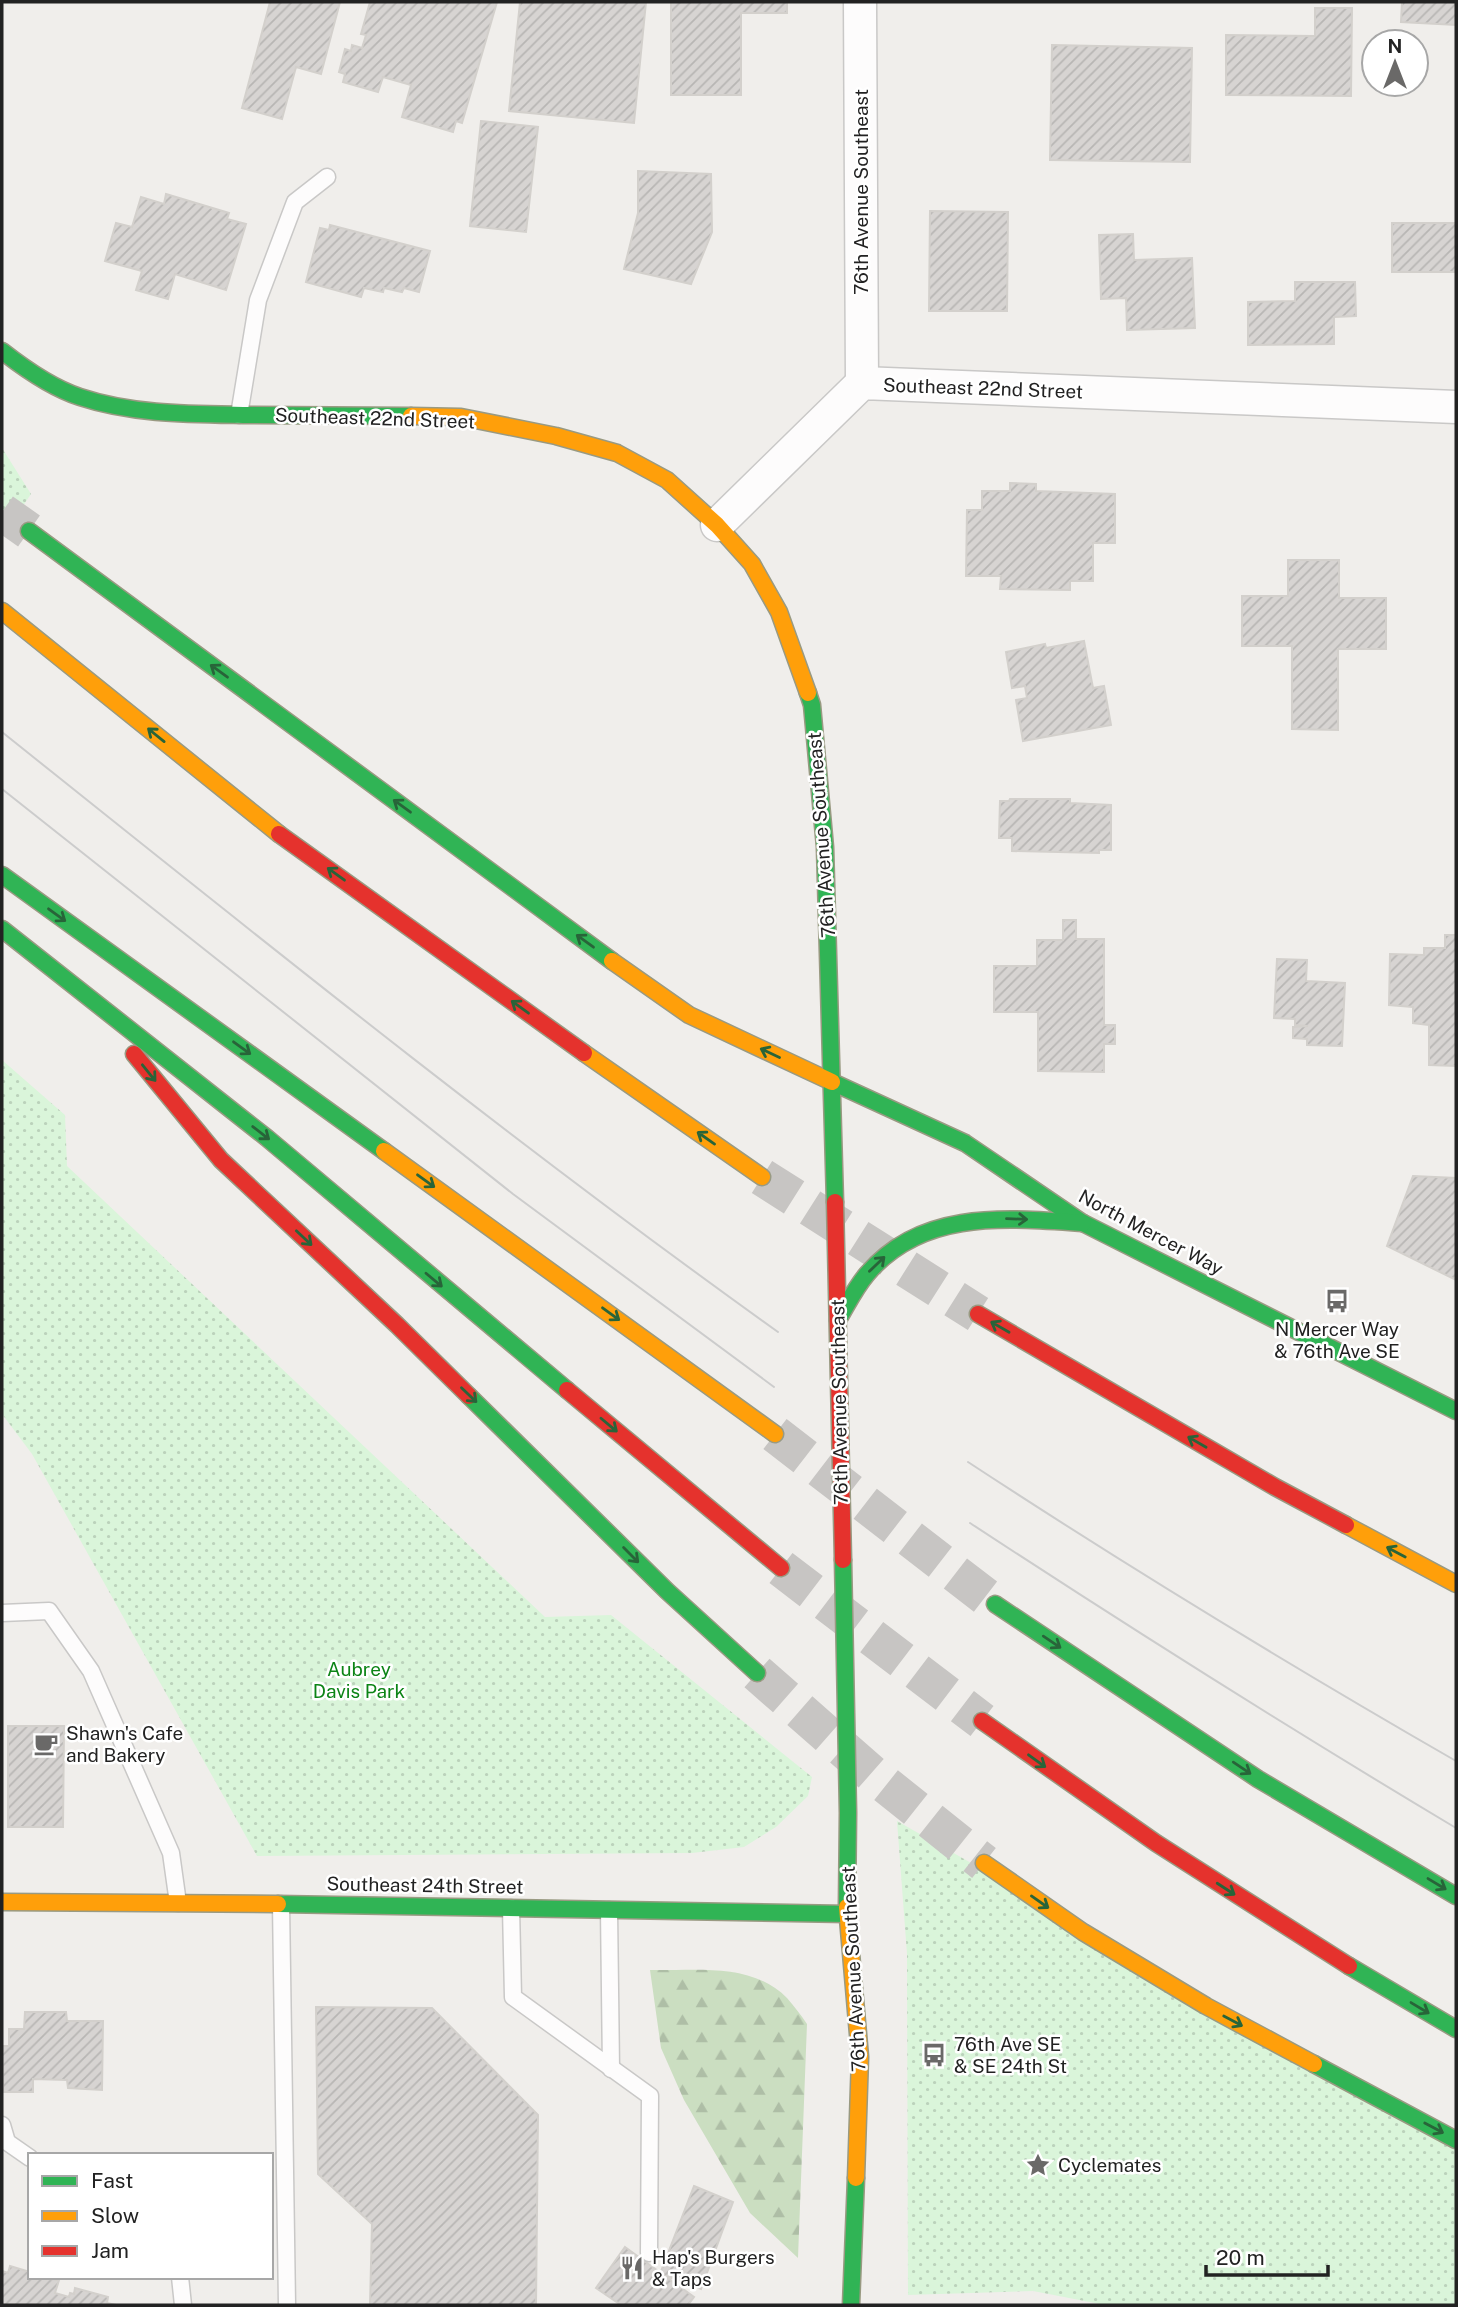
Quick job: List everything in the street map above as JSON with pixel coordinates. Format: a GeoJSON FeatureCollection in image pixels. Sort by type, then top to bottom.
{"type":"FeatureCollection","features":[{"type":"Feature","properties":{"kind":"main road","name":"Southeast 22nd Street"},"geometry":{"type":"LineString","coordinates":[[2,351],[17,364],[80,398],[180,414],[461,417],[556,436],[617,453],[667,480],[717,524]]}},
{"type":"Feature","properties":{"kind":"main road","name":"76th Avenue Southeast"},"geometry":{"type":"LineString","coordinates":[[717,524],[752,564],[779,612],[812,705],[825,847],[838,1320],[848,1813],[847,1914],[860,2057],[851,2305]]}},
{"type":"Feature","properties":{"kind":"main road","name":"North Mercer Way"},"geometry":{"type":"LineString","coordinates":[[29,531],[640,982],[689,1015],[965,1143],[1083,1223],[1456,1411]]}},
{"type":"Feature","properties":{"kind":"main road"},"geometry":{"type":"LineString","coordinates":[[2,611],[267,825],[574,1046],[762,1177]]}},
{"type":"Feature","properties":{"kind":"main road"},"geometry":{"type":"LineString","coordinates":[[2,875],[775,1434]]}},
{"type":"Feature","properties":{"kind":"main road"},"geometry":{"type":"LineString","coordinates":[[2,929],[267,1138],[781,1568]]}},
{"type":"Feature","properties":{"kind":"main road"},"geometry":{"type":"LineString","coordinates":[[90,1001],[221,1160],[397,1325],[667,1591],[757,1674]]}},
{"type":"Feature","properties":{"kind":"main road"},"geometry":{"type":"LineString","coordinates":[[838,1320],[868,1273],[893,1249],[920,1232],[950,1223],[1007,1219],[1083,1223]]}},
{"type":"Feature","properties":{"kind":"main road"},"geometry":{"type":"LineString","coordinates":[[978,1314],[1275,1488],[1456,1584]]}},
{"type":"Feature","properties":{"kind":"main road"},"geometry":{"type":"LineString","coordinates":[[996,1604],[1258,1779],[1456,1896]]}},
{"type":"Feature","properties":{"kind":"main road"},"geometry":{"type":"LineString","coordinates":[[982,1721],[1149,1839],[1305,1940],[1456,2029]]}},
{"type":"Feature","properties":{"kind":"main road"},"geometry":{"type":"LineString","coordinates":[[984,1863],[1083,1932],[1206,2006],[1456,2140]]}},
{"type":"Feature","properties":{"kind":"main road","name":"Southeast 24th Street"},"geometry":{"type":"LineString","coordinates":[[2,1902],[847,1914]]}},
{"type":"Feature","properties":{"kind":"street","name":"76th Avenue Southeast"},"geometry":{"type":"LineString","coordinates":[[860,2],[862,383]]}},
{"type":"Feature","properties":{"kind":"street","name":"Southeast 22nd Street"},"geometry":{"type":"LineString","coordinates":[[717,524],[862,383],[1456,407]]}},
{"type":"Feature","properties":{"kind":"lane"},"geometry":{"type":"LineString","coordinates":[[239,415],[258,300],[295,202],[327,177]]}},
{"type":"Feature","properties":{"kind":"lane"},"geometry":{"type":"LineString","coordinates":[[2,1613],[49,1611],[91,1671],[171,1853],[178,1903]]}},
{"type":"Feature","properties":{"kind":"lane"},"geometry":{"type":"LineString","coordinates":[[281,1904],[287,2305]]}},
{"type":"Feature","properties":{"kind":"lane"},"geometry":{"type":"LineString","coordinates":[[511,1908],[513,1997],[650,2096],[649,2253]]}},
{"type":"Feature","properties":{"kind":"lane"},"geometry":{"type":"LineString","coordinates":[[609,1910],[611,2069]]}},
{"type":"Feature","properties":{"kind":"lane"},"geometry":{"type":"LineString","coordinates":[[2,2125],[7,2142],[28,2157]]}},
{"type":"Feature","properties":{"kind":"lane"},"geometry":{"type":"LineString","coordinates":[[180,2279],[183,2305]]}},
{"type":"Feature","properties":{"kind":"green space"},"geometry":{"type":"Polygon","coordinates":[[[2,448],[31,494],[2,537],[2,448]]]}},
{"type":"Feature","properties":{"kind":"green space","name":"Aubrey Davis Park"},"geometry":{"type":"Polygon","coordinates":[[[2,1060],[65,1115],[67,1166],[545,1617],[611,1615],[812,1777],[808,1796],[776,1827],[744,1847],[692,1853],[257,1856],[32,1454],[2,1414],[2,1060]]]}},
{"type":"Feature","properties":{"kind":"green space"},"geometry":{"type":"Polygon","coordinates":[[[897,1821],[1456,2138],[1456,2305],[1105,2305],[1033,2291],[908,2295],[907,1954],[897,1821]]]}},
{"type":"Feature","properties":{"kind":"green space"},"geometry":{"type":"Polygon","coordinates":[[[650,1970],[723,1971],[757,1979],[787,1998],[807,2024],[798,2258],[750,2213],[684,2100],[661,2048],[650,1970]]]}},
{"type":"Feature","properties":{"kind":"building"},"geometry":{"type":"Polygon","coordinates":[[[270,2],[340,2],[321,74],[296,67],[282,119],[242,108],[270,2]]]}},
{"type":"Feature","properties":{"kind":"building"},"geometry":{"type":"Polygon","coordinates":[[[370,2],[497,2],[462,123],[456,121],[453,132],[402,117],[411,85],[383,77],[378,92],[343,82],[345,74],[339,72],[345,49],[351,51],[352,45],[362,48],[366,35],[361,34],[370,2]]]}},
{"type":"Feature","properties":{"kind":"building"},"geometry":{"type":"Polygon","coordinates":[[[520,2],[646,2],[634,123],[509,111],[520,2]]]}},
{"type":"Feature","properties":{"kind":"building"},"geometry":{"type":"Polygon","coordinates":[[[671,2],[787,2],[787,13],[741,13],[741,95],[671,95],[671,2]]]}},
{"type":"Feature","properties":{"kind":"building"},"geometry":{"type":"Polygon","coordinates":[[[1402,2],[1456,2],[1456,25],[1401,22],[1402,2]]]}},
{"type":"Feature","properties":{"kind":"building"},"geometry":{"type":"Polygon","coordinates":[[[1315,8],[1352,8],[1351,96],[1226,95],[1226,35],[1315,36],[1315,8]]]}},
{"type":"Feature","properties":{"kind":"building"},"geometry":{"type":"Polygon","coordinates":[[[1052,45],[1192,48],[1190,162],[1050,160],[1052,45]]]}},
{"type":"Feature","properties":{"kind":"building"},"geometry":{"type":"Polygon","coordinates":[[[481,121],[538,127],[526,232],[470,226],[481,121]]]}},
{"type":"Feature","properties":{"kind":"building"},"geometry":{"type":"Polygon","coordinates":[[[638,171],[711,174],[712,232],[691,284],[624,269],[638,213],[638,171]]]}},
{"type":"Feature","properties":{"kind":"building"},"geometry":{"type":"Polygon","coordinates":[[[166,194],[229,213],[227,219],[246,224],[226,290],[175,274],[168,299],[136,290],[142,271],[105,261],[116,223],[132,227],[141,197],[164,204],[166,194]]]}},
{"type":"Feature","properties":{"kind":"building"},"geometry":{"type":"Polygon","coordinates":[[[930,211],[1008,212],[1007,311],[929,311],[930,211]]]}},
{"type":"Feature","properties":{"kind":"building"},"geometry":{"type":"Polygon","coordinates":[[[1392,223],[1456,223],[1456,272],[1392,272],[1392,223]]]}},
{"type":"Feature","properties":{"kind":"building"},"geometry":{"type":"Polygon","coordinates":[[[330,225],[430,251],[419,292],[404,288],[402,292],[384,288],[383,292],[364,288],[361,297],[306,282],[320,228],[329,230],[330,225]]]}},
{"type":"Feature","properties":{"kind":"building"},"geometry":{"type":"Polygon","coordinates":[[[1133,234],[1134,260],[1192,258],[1195,328],[1127,330],[1126,298],[1101,299],[1099,235],[1133,234]]]}},
{"type":"Feature","properties":{"kind":"building"},"geometry":{"type":"Polygon","coordinates":[[[1295,282],[1355,282],[1356,316],[1334,317],[1334,344],[1248,345],[1248,302],[1295,301],[1295,282]]]}},
{"type":"Feature","properties":{"kind":"building"},"geometry":{"type":"Polygon","coordinates":[[[1010,483],[1036,484],[1036,491],[1115,494],[1115,543],[1093,543],[1093,581],[1070,581],[1070,590],[1000,589],[1001,576],[966,576],[967,510],[982,510],[982,491],[1010,491],[1010,483]]]}},
{"type":"Feature","properties":{"kind":"building"},"geometry":{"type":"Polygon","coordinates":[[[1288,560],[1339,560],[1339,598],[1386,598],[1386,649],[1338,649],[1338,730],[1292,729],[1292,646],[1242,646],[1242,596],[1288,596],[1288,560]]]}},
{"type":"Feature","properties":{"kind":"building"},"geometry":{"type":"Polygon","coordinates":[[[1084,641],[1093,688],[1104,686],[1111,725],[1023,741],[1016,700],[1027,698],[1025,686],[1012,688],[1006,652],[1045,644],[1046,648],[1084,641]]]}},
{"type":"Feature","properties":{"kind":"building"},"geometry":{"type":"Polygon","coordinates":[[[1070,799],[1070,803],[1111,805],[1111,850],[1099,850],[1099,853],[1012,851],[1012,838],[999,838],[1000,801],[1070,799]]]}},
{"type":"Feature","properties":{"kind":"building"},"geometry":{"type":"Polygon","coordinates":[[[1063,920],[1076,920],[1076,939],[1104,939],[1104,1025],[1115,1025],[1115,1044],[1104,1044],[1104,1072],[1038,1071],[1038,1012],[994,1012],[994,966],[1037,966],[1037,940],[1063,940],[1063,920]]]}},
{"type":"Feature","properties":{"kind":"building"},"geometry":{"type":"Polygon","coordinates":[[[1445,935],[1456,935],[1456,1066],[1429,1065],[1429,1025],[1413,1023],[1413,1007],[1389,1005],[1390,954],[1424,955],[1424,948],[1445,948],[1445,935]]]}},
{"type":"Feature","properties":{"kind":"building"},"geometry":{"type":"Polygon","coordinates":[[[1277,959],[1307,960],[1306,981],[1345,983],[1342,1046],[1307,1045],[1307,1039],[1293,1038],[1293,1027],[1308,1026],[1295,1025],[1295,1019],[1274,1018],[1277,959]]]}},
{"type":"Feature","properties":{"kind":"building"},"geometry":{"type":"Polygon","coordinates":[[[1413,1176],[1456,1178],[1456,1280],[1387,1246],[1413,1176]]]}},
{"type":"Feature","properties":{"kind":"building"},"geometry":{"type":"Polygon","coordinates":[[[8,1726],[64,1726],[63,1827],[8,1827],[8,1726]]]}},
{"type":"Feature","properties":{"kind":"building"},"geometry":{"type":"Polygon","coordinates":[[[316,2007],[432,2008],[538,2115],[536,2305],[370,2305],[372,2224],[318,2174],[316,2007]]]}},
{"type":"Feature","properties":{"kind":"building"},"geometry":{"type":"Polygon","coordinates":[[[25,2012],[66,2012],[67,2021],[103,2021],[102,2090],[68,2088],[67,2080],[33,2079],[33,2092],[3,2092],[2,2046],[9,2046],[9,2029],[24,2029],[25,2012]]]}},
{"type":"Feature","properties":{"kind":"building"},"geometry":{"type":"Polygon","coordinates":[[[694,2186],[733,2202],[701,2289],[660,2274],[694,2186]]]}},
{"type":"Feature","properties":{"kind":"building","name":"Hap's Burgers & Taps"},"geometry":{"type":"Polygon","coordinates":[[[625,2247],[694,2297],[688,2305],[621,2305],[596,2288],[625,2247]]]}},
{"type":"Feature","properties":{"kind":"building"},"geometry":{"type":"Polygon","coordinates":[[[10,2266],[28,2271],[28,2279],[59,2280],[55,2293],[69,2297],[70,2293],[74,2294],[75,2288],[108,2297],[107,2303],[116,2305],[2,2305],[2,2271],[8,2273],[10,2266]]]}},
{"type":"Feature","properties":{"kind":"tunnel"},"geometry":{"type":"LineString","coordinates":[[2,512],[29,531]]}},
{"type":"Feature","properties":{"kind":"tunnel"},"geometry":{"type":"LineString","coordinates":[[762,1177],[978,1314]]}},
{"type":"Feature","properties":{"kind":"tunnel"},"geometry":{"type":"LineString","coordinates":[[775,1434],[995,1604]]}},
{"type":"Feature","properties":{"kind":"tunnel"},"geometry":{"type":"LineString","coordinates":[[781,1568],[982,1721]]}},
{"type":"Feature","properties":{"kind":"tunnel"},"geometry":{"type":"LineString","coordinates":[[757,1673],[872,1774],[984,1863]]}},
{"type":"Feature","properties":{"kind":"tram line"},"geometry":{"type":"LineString","coordinates":[[2,732],[482,1112],[778,1332]]}},
{"type":"Feature","properties":{"kind":"tram line"},"geometry":{"type":"LineString","coordinates":[[2,789],[513,1194],[774,1387]]}},
{"type":"Feature","properties":{"kind":"tram line"},"geometry":{"type":"LineString","coordinates":[[968,1462],[1210,1615],[1456,1761]]}},
{"type":"Feature","properties":{"kind":"tram line"},"geometry":{"type":"LineString","coordinates":[[970,1523],[1333,1754],[1456,1828]]}},
{"type":"Feature","properties":{"kind":"traffic: fast"},"geometry":{"type":"LineString","coordinates":[[2,351],[59,389],[121,407],[207,414],[411,416]]}},
{"type":"Feature","properties":{"kind":"traffic: fast"},"geometry":{"type":"LineString","coordinates":[[29,531],[612,961]]}},
{"type":"Feature","properties":{"kind":"traffic: fast"},"geometry":{"type":"LineString","coordinates":[[808,693],[812,705],[825,847],[835,1202]]}},
{"type":"Feature","properties":{"kind":"traffic: fast"},"geometry":{"type":"LineString","coordinates":[[2,875],[384,1151]]}},
{"type":"Feature","properties":{"kind":"traffic: fast"},"geometry":{"type":"LineString","coordinates":[[2,929],[267,1138],[567,1390]]}},
{"type":"Feature","properties":{"kind":"traffic: fast"},"geometry":{"type":"LineString","coordinates":[[832,1082],[965,1143],[1083,1223],[1456,1411]]}},
{"type":"Feature","properties":{"kind":"traffic: fast"},"geometry":{"type":"LineString","coordinates":[[838,1320],[867,1274],[889,1253],[913,1238],[939,1228],[967,1222],[1025,1220],[1083,1223]]}},
{"type":"Feature","properties":{"kind":"traffic: fast"},"geometry":{"type":"LineString","coordinates":[[469,1396],[667,1591],[757,1673]]}},
{"type":"Feature","properties":{"kind":"traffic: fast"},"geometry":{"type":"LineString","coordinates":[[843,1560],[847,1907]]}},
{"type":"Feature","properties":{"kind":"traffic: fast"},"geometry":{"type":"LineString","coordinates":[[995,1604],[1258,1779],[1456,1896]]}},
{"type":"Feature","properties":{"kind":"traffic: fast"},"geometry":{"type":"LineString","coordinates":[[278,1904],[847,1914]]}},
{"type":"Feature","properties":{"kind":"traffic: fast"},"geometry":{"type":"LineString","coordinates":[[1349,1966],[1456,2029]]}},
{"type":"Feature","properties":{"kind":"traffic: fast"},"geometry":{"type":"LineString","coordinates":[[1314,2064],[1456,2140]]}},
{"type":"Feature","properties":{"kind":"traffic: fast"},"geometry":{"type":"LineString","coordinates":[[851,2305],[856,2178]]}},
{"type":"Feature","properties":{"kind":"traffic: slow"},"geometry":{"type":"LineString","coordinates":[[411,416],[461,417],[556,436],[617,453],[667,480],[717,525],[752,564],[779,612],[808,693]]}},
{"type":"Feature","properties":{"kind":"traffic: slow"},"geometry":{"type":"LineString","coordinates":[[2,611],[279,834]]}},
{"type":"Feature","properties":{"kind":"traffic: slow"},"geometry":{"type":"LineString","coordinates":[[612,961],[689,1015],[832,1082]]}},
{"type":"Feature","properties":{"kind":"traffic: slow"},"geometry":{"type":"LineString","coordinates":[[584,1053],[762,1177]]}},
{"type":"Feature","properties":{"kind":"traffic: slow"},"geometry":{"type":"LineString","coordinates":[[384,1151],[775,1434]]}},
{"type":"Feature","properties":{"kind":"traffic: slow"},"geometry":{"type":"LineString","coordinates":[[1346,1525],[1456,1584]]}},
{"type":"Feature","properties":{"kind":"traffic: slow"},"geometry":{"type":"LineString","coordinates":[[984,1863],[1083,1932],[1206,2006],[1314,2064]]}},
{"type":"Feature","properties":{"kind":"traffic: slow"},"geometry":{"type":"LineString","coordinates":[[2,1902],[278,1904]]}},
{"type":"Feature","properties":{"kind":"traffic: slow"},"geometry":{"type":"LineString","coordinates":[[847,1907],[860,2057],[856,2178]]}},
{"type":"Feature","properties":{"kind":"traffic: jam"},"geometry":{"type":"LineString","coordinates":[[279,834],[584,1053]]}},
{"type":"Feature","properties":{"kind":"traffic: jam"},"geometry":{"type":"LineString","coordinates":[[134,1054],[221,1160],[469,1396]]}},
{"type":"Feature","properties":{"kind":"traffic: jam"},"geometry":{"type":"LineString","coordinates":[[835,1202],[843,1560]]}},
{"type":"Feature","properties":{"kind":"traffic: jam"},"geometry":{"type":"LineString","coordinates":[[978,1314],[1275,1487],[1346,1525]]}},
{"type":"Feature","properties":{"kind":"traffic: jam"},"geometry":{"type":"LineString","coordinates":[[567,1390],[781,1568]]}},
{"type":"Feature","properties":{"kind":"traffic: jam"},"geometry":{"type":"LineString","coordinates":[[982,1721],[1156,1843],[1349,1966]]}},
{"type":"Feature","properties":{"kind":"place","name":"N Mercer Way & 76th Ave SE"},"geometry":{"type":"Point","coordinates":[1337,1301]}},
{"type":"Feature","properties":{"kind":"place","name":"Shawn's Cafe and Bakery"},"geometry":{"type":"Point","coordinates":[46,1744]}},
{"type":"Feature","properties":{"kind":"place","name":"76th Ave SE & SE 24th St"},"geometry":{"type":"Point","coordinates":[934,2055]}},
{"type":"Feature","properties":{"kind":"place","name":"Cyclemates"},"geometry":{"type":"Point","coordinates":[1038,2165]}},
{"type":"Feature","properties":{"kind":"place","name":"Hap's Burgers & Taps"},"geometry":{"type":"Point","coordinates":[632,2268]}}]}
